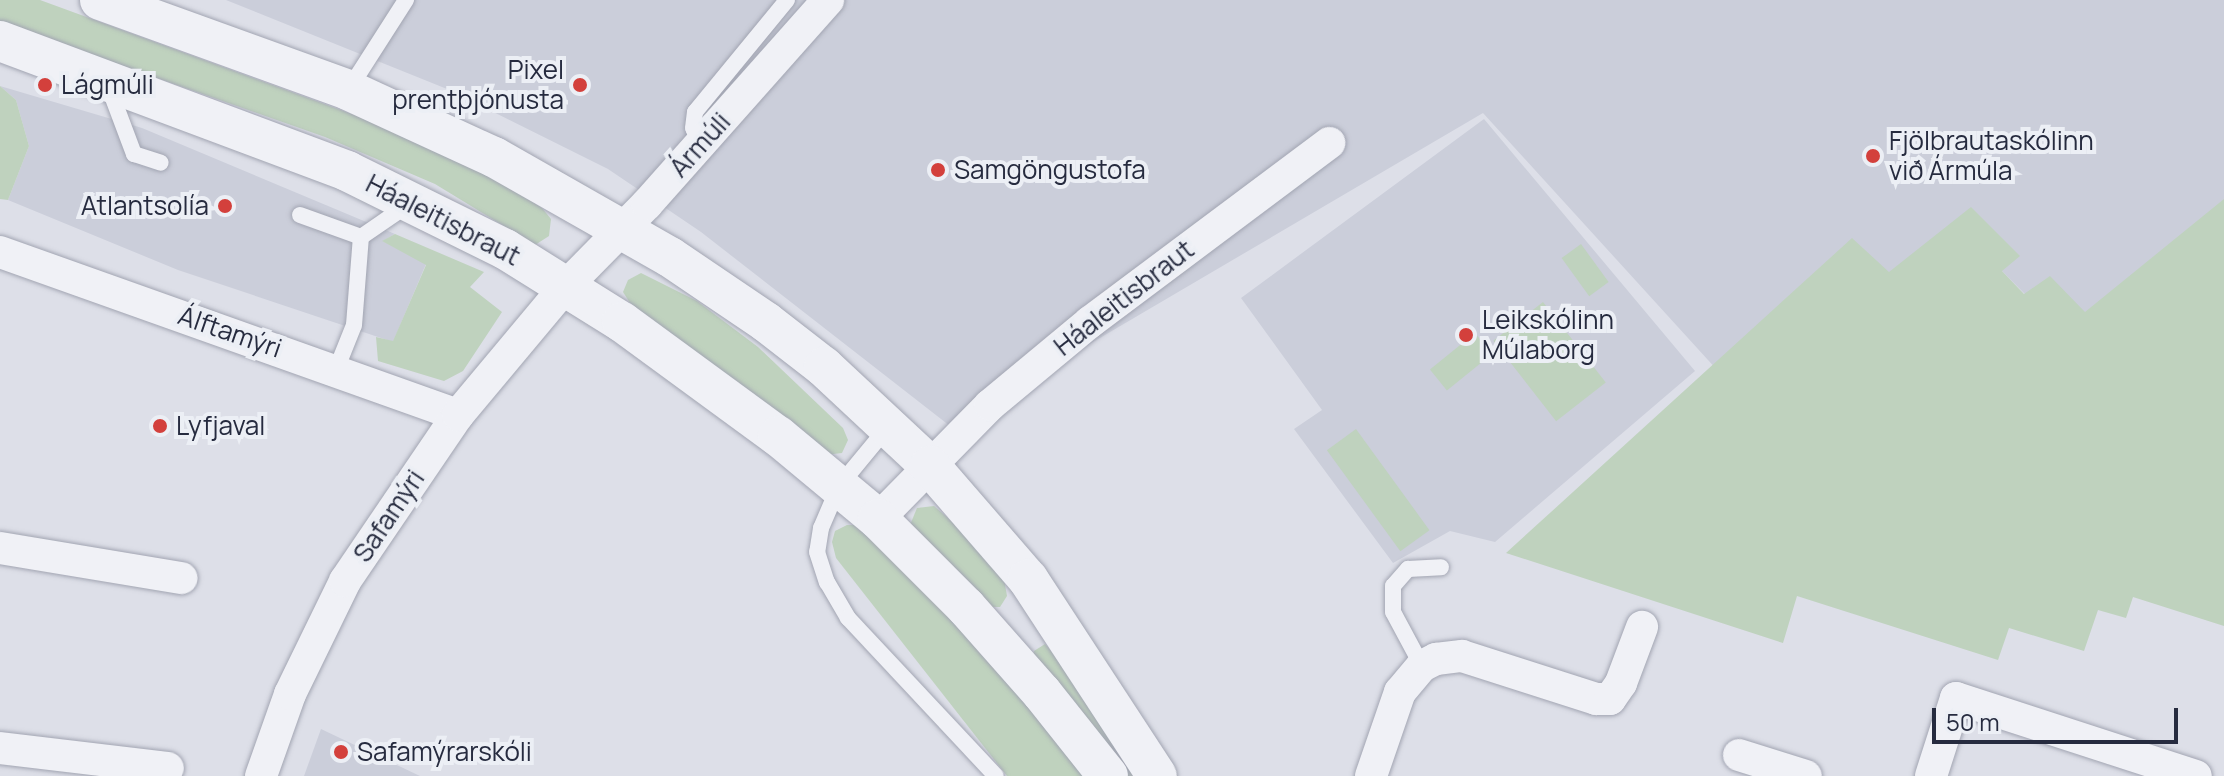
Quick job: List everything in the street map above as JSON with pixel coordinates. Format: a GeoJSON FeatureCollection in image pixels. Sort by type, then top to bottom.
{"type":"FeatureCollection","features":[{"type":"Feature","properties":{"kind":"street"},"geometry":{"type":"LineString","coordinates":[[100,0],[348,90],[494,157],[670,257],[766,322],[824,367],[930,466],[1028,579],[1157,776]]}},
{"type":"Feature","properties":{"kind":"street","name":"Ármúli"},"geometry":{"type":"LineString","coordinates":[[566,286],[700,145],[817,4]]}},
{"type":"Feature","properties":{"kind":"street","name":"Háaleitisbraut"},"geometry":{"type":"LineString","coordinates":[[0,41],[295,150],[412,202],[566,286],[715,388],[878,519],[966,607],[1042,693],[1108,776]]}},
{"type":"Feature","properties":{"kind":"street","name":"Háaleitisbraut"},"geometry":{"type":"LineString","coordinates":[[878,519],[990,405],[1090,322],[1329,143]]}},
{"type":"Feature","properties":{"kind":"street","name":"Álftamýri"},"geometry":{"type":"LineString","coordinates":[[0,252],[458,415]]}},
{"type":"Feature","properties":{"kind":"street","name":"Safamýri"},"geometry":{"type":"LineString","coordinates":[[261,776],[290,694],[345,581],[458,415],[566,286]]}},
{"type":"Feature","properties":{"kind":"street"},"geometry":{"type":"LineString","coordinates":[[0,548],[182,578]]}},
{"type":"Feature","properties":{"kind":"street"},"geometry":{"type":"LineString","coordinates":[[1371,776],[1400,692],[1422,666],[1436,659],[1462,656],[1596,699],[1610,699],[1621,683],[1642,627]]}},
{"type":"Feature","properties":{"kind":"street"},"geometry":{"type":"LineString","coordinates":[[1931,776],[1956,698],[2196,776]]}},
{"type":"Feature","properties":{"kind":"street"},"geometry":{"type":"LineString","coordinates":[[0,748],[168,768]]}},
{"type":"Feature","properties":{"kind":"street"},"geometry":{"type":"LineString","coordinates":[[1739,755],[1806,776]]}},
{"type":"Feature","properties":{"kind":"lane"},"geometry":{"type":"LineString","coordinates":[[348,90],[406,0]]}},
{"type":"Feature","properties":{"kind":"lane"},"geometry":{"type":"LineString","coordinates":[[700,145],[693,128],[695,112],[787,0]]}},
{"type":"Feature","properties":{"kind":"lane"},"geometry":{"type":"LineString","coordinates":[[106,79],[134,154],[161,163]]}},
{"type":"Feature","properties":{"kind":"lane"},"geometry":{"type":"LineString","coordinates":[[361,237],[412,202]]}},
{"type":"Feature","properties":{"kind":"lane"},"geometry":{"type":"LineString","coordinates":[[300,215],[361,237]]}},
{"type":"Feature","properties":{"kind":"lane"},"geometry":{"type":"LineString","coordinates":[[336,370],[354,325],[361,237]]}},
{"type":"Feature","properties":{"kind":"lane"},"geometry":{"type":"LineString","coordinates":[[888,427],[839,486],[821,528],[817,552],[827,582],[848,618],[996,776]]}},
{"type":"Feature","properties":{"kind":"lane"},"geometry":{"type":"LineString","coordinates":[[1422,666],[1393,612],[1393,586],[1396,577],[1408,569],[1441,567]]}},
{"type":"Feature","properties":{"kind":"shaded area"},"geometry":{"type":"Polygon","coordinates":[[[226,0],[2224,0],[2224,494],[2002,271],[1749,405],[1483,113],[950,426],[701,232],[608,169],[447,89],[226,0]]]}},
{"type":"Feature","properties":{"kind":"shaded area"},"geometry":{"type":"Polygon","coordinates":[[[0,86],[142,128],[395,234],[383,241],[426,264],[393,342],[178,270],[8,200],[29,146],[16,100],[0,86]]]}},
{"type":"Feature","properties":{"kind":"shaded area","name":"Leikskólinn Múlaborg"},"geometry":{"type":"Polygon","coordinates":[[[1484,119],[1695,371],[1495,542],[1450,531],[1393,563],[1294,429],[1322,410],[1241,298],[1484,119]]]}},
{"type":"Feature","properties":{"kind":"shaded area","name":"Safamýrarskóli"},"geometry":{"type":"Polygon","coordinates":[[[321,729],[420,776],[304,776],[321,729]]]}},
{"type":"Feature","properties":{"kind":"green space"},"geometry":{"type":"Polygon","coordinates":[[[0,0],[40,0],[412,136],[508,185],[542,208],[551,219],[549,236],[535,245],[435,184],[325,137],[0,23],[0,0]]]}},
{"type":"Feature","properties":{"kind":"green space"},"geometry":{"type":"Polygon","coordinates":[[[0,86],[16,100],[29,146],[8,200],[0,199],[0,86]]]}},
{"type":"Feature","properties":{"kind":"green space"},"geometry":{"type":"Polygon","coordinates":[[[2224,199],[2224,626],[2133,597],[2126,618],[2098,610],[2084,651],[2009,628],[1998,660],[1797,596],[1783,643],[1506,553],[1852,238],[1889,272],[1971,207],[2020,256],[2002,271],[2024,294],[2050,276],[2085,312],[2224,199]]]}},
{"type":"Feature","properties":{"kind":"green space"},"geometry":{"type":"Polygon","coordinates":[[[395,234],[484,272],[470,287],[502,312],[463,371],[444,381],[378,361],[376,337],[393,341],[426,265],[382,241],[395,234]]]}},
{"type":"Feature","properties":{"kind":"green space"},"geometry":{"type":"Polygon","coordinates":[[[1581,244],[1609,282],[1589,296],[1562,258],[1581,244]]]}},
{"type":"Feature","properties":{"kind":"green space"},"geometry":{"type":"Polygon","coordinates":[[[641,273],[697,301],[758,347],[843,428],[848,440],[842,453],[825,455],[644,325],[623,292],[628,280],[641,273]]]}},
{"type":"Feature","properties":{"kind":"green space"},"geometry":{"type":"Polygon","coordinates":[[[1543,302],[1606,382],[1556,421],[1493,341],[1543,302]]]}},
{"type":"Feature","properties":{"kind":"green space"},"geometry":{"type":"Polygon","coordinates":[[[1475,333],[1492,354],[1447,390],[1430,370],[1475,333]]]}},
{"type":"Feature","properties":{"kind":"green space"},"geometry":{"type":"Polygon","coordinates":[[[1356,429],[1429,530],[1400,551],[1327,450],[1356,429]]]}},
{"type":"Feature","properties":{"kind":"green space"},"geometry":{"type":"Polygon","coordinates":[[[934,506],[971,538],[1004,579],[1007,596],[1000,607],[985,607],[910,525],[917,508],[934,506]]]}},
{"type":"Feature","properties":{"kind":"green space"},"geometry":{"type":"Polygon","coordinates":[[[847,525],[860,525],[878,537],[1095,776],[1007,776],[836,558],[832,542],[835,531],[847,525]]]}},
{"type":"Feature","properties":{"kind":"green space"},"geometry":{"type":"Polygon","coordinates":[[[1045,644],[1123,735],[1144,776],[1121,776],[1032,664],[1034,651],[1045,644]]]}},
{"type":"Feature","properties":{"kind":"place","name":"Lágmúli"},"geometry":{"type":"Point","coordinates":[45,85]}},
{"type":"Feature","properties":{"kind":"place","name":"Pixel prentþjónusta"},"geometry":{"type":"Point","coordinates":[580,85]}},
{"type":"Feature","properties":{"kind":"place","name":"Fjölbrautaskólinn við Ármúla"},"geometry":{"type":"Point","coordinates":[1873,156]}},
{"type":"Feature","properties":{"kind":"place","name":"Samgöngustofa"},"geometry":{"type":"Point","coordinates":[938,170]}},
{"type":"Feature","properties":{"kind":"place","name":"Atlantsolía"},"geometry":{"type":"Point","coordinates":[225,206]}},
{"type":"Feature","properties":{"kind":"place","name":"Leikskólinn Múlaborg"},"geometry":{"type":"Point","coordinates":[1466,335]}},
{"type":"Feature","properties":{"kind":"place","name":"Lyfjaval"},"geometry":{"type":"Point","coordinates":[160,426]}},
{"type":"Feature","properties":{"kind":"place","name":"Safamýrarskóli"},"geometry":{"type":"Point","coordinates":[341,752]}}]}
